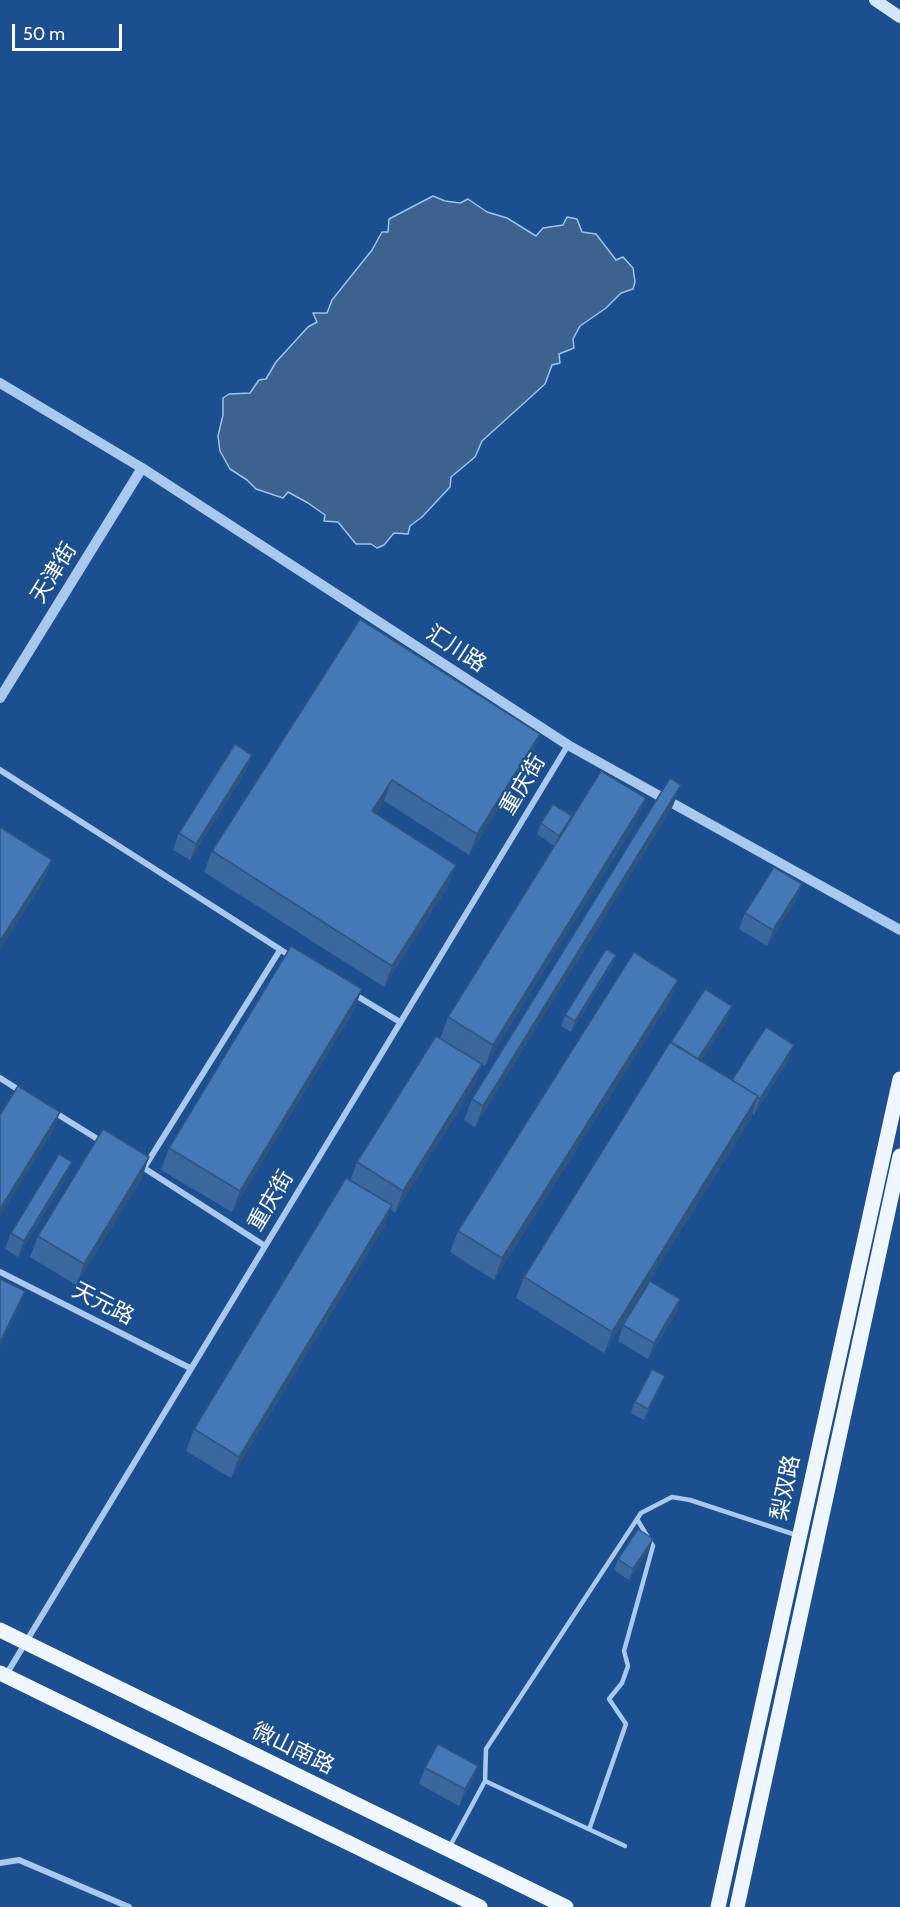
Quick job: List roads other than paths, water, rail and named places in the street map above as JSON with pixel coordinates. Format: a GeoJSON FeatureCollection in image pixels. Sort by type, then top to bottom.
{"type":"FeatureCollection","features":[{"type":"Feature","properties":{"kind":"main road"},"geometry":{"type":"LineString","coordinates":[[875,0],[900,17]]}},
{"type":"Feature","properties":{"kind":"main road","name":"梨双路"},"geometry":{"type":"LineString","coordinates":[[718,1907],[900,1079]]}},
{"type":"Feature","properties":{"kind":"main road","name":"梨双路"},"geometry":{"type":"LineString","coordinates":[[737,1907],[900,1156]]}},
{"type":"Feature","properties":{"kind":"main road","name":"微山南路"},"geometry":{"type":"LineString","coordinates":[[0,1630],[566,1907]]}},
{"type":"Feature","properties":{"kind":"main road"},"geometry":{"type":"LineString","coordinates":[[3,1674],[480,1907]]}},
{"type":"Feature","properties":{"kind":"street","name":"汇川路"},"geometry":{"type":"LineString","coordinates":[[0,383],[142,468],[568,745],[900,930]]}},
{"type":"Feature","properties":{"kind":"street","name":"天津街"},"geometry":{"type":"LineString","coordinates":[[0,698],[142,468]]}},
{"type":"Feature","properties":{"kind":"street","name":"重庆街"},"geometry":{"type":"LineString","coordinates":[[3,1674],[568,745]]}},
{"type":"Feature","properties":{"kind":"street"},"geometry":{"type":"LineString","coordinates":[[0,770],[300,962]]}},
{"type":"Feature","properties":{"kind":"street"},"geometry":{"type":"LineString","coordinates":[[144,1168],[280,950]]}},
{"type":"Feature","properties":{"kind":"street"},"geometry":{"type":"LineString","coordinates":[[340,986],[400,1022]]}},
{"type":"Feature","properties":{"kind":"street"},"geometry":{"type":"LineString","coordinates":[[0,1078],[29,1096]]}},
{"type":"Feature","properties":{"kind":"street"},"geometry":{"type":"LineString","coordinates":[[48,1108],[115,1150]]}},
{"type":"Feature","properties":{"kind":"street"},"geometry":{"type":"LineString","coordinates":[[134,1162],[265,1246]]}},
{"type":"Feature","properties":{"kind":"street","name":"天元路"},"geometry":{"type":"LineString","coordinates":[[0,1272],[190,1368]]}},
{"type":"Feature","properties":{"kind":"street"},"geometry":{"type":"LineString","coordinates":[[0,1863],[19,1860],[129,1907]]}},
{"type":"Feature","properties":{"kind":"lane"},"geometry":{"type":"LineString","coordinates":[[448,1850],[485,1781],[486,1749],[637,1519],[656,1503],[672,1497],[690,1500],[798,1536]]}},
{"type":"Feature","properties":{"kind":"lane"},"geometry":{"type":"LineString","coordinates":[[590,1827],[626,1724],[609,1699],[622,1683],[628,1666],[624,1651],[654,1546],[637,1519]]}},
{"type":"Feature","properties":{"kind":"lane"},"geometry":{"type":"LineString","coordinates":[[485,1781],[590,1827],[625,1846]]}},
{"type":"Feature","properties":{"kind":"water"},"geometry":{"type":"Polygon","coordinates":[[[433,196],[445,201],[460,203],[468,199],[487,212],[507,218],[536,236],[543,228],[563,225],[567,217],[577,219],[582,232],[596,234],[616,260],[623,257],[633,268],[635,282],[633,289],[621,293],[606,308],[580,326],[573,339],[574,348],[559,354],[560,363],[552,365],[545,384],[482,441],[475,457],[451,477],[450,487],[422,517],[410,526],[408,534],[394,533],[384,545],[377,548],[371,544],[356,544],[338,522],[324,521],[325,515],[288,492],[283,498],[256,489],[230,469],[220,451],[218,436],[223,415],[223,398],[229,394],[250,393],[259,380],[266,379],[276,362],[308,327],[317,322],[313,313],[327,313],[332,300],[372,250],[382,232],[388,232],[389,219],[433,196]]]}}]}
